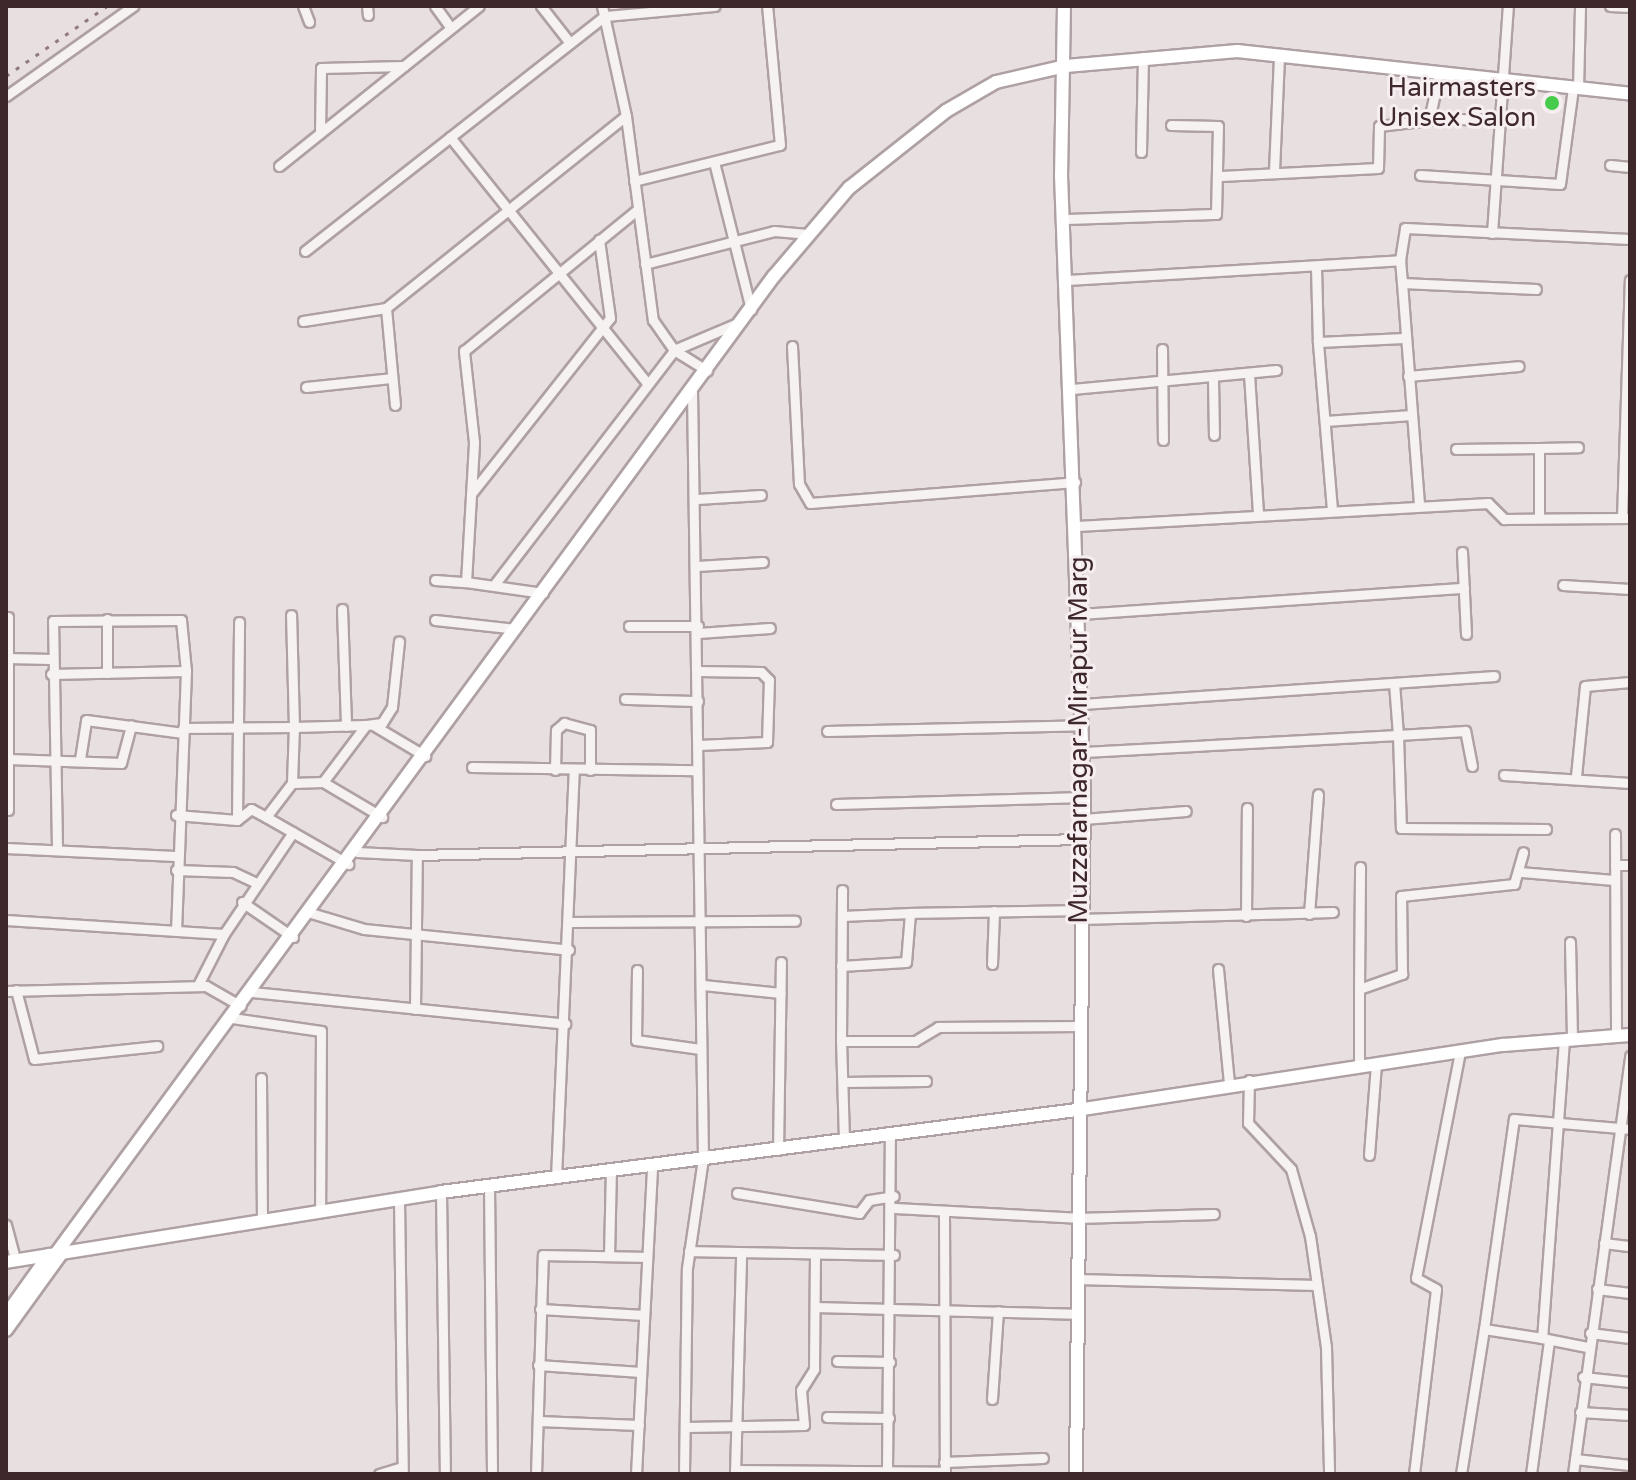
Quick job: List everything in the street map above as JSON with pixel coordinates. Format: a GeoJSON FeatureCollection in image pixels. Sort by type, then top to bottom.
{"type":"FeatureCollection","features":[{"type":"Feature","properties":{"kind":"main road","name":"Muzzafarnagar-Mirapur Marg"},"geometry":{"type":"LineString","coordinates":[[1064,6],[1064,219],[1084,752],[1077,1110],[1076,1474]]}},
{"type":"Feature","properties":{"kind":"main road"},"geometry":{"type":"LineString","coordinates":[[6,1315],[55,1255],[357,852],[751,309],[849,188],[946,111],[996,82],[1066,66],[1143,57],[1279,56],[1630,94]]}},
{"type":"Feature","properties":{"kind":"main road"},"geometry":{"type":"LineString","coordinates":[[11,1260],[55,1255],[262,1217],[441,1192],[1077,1110],[1249,1080],[1460,1051],[1623,1035]]}},
{"type":"Feature","properties":{"kind":"main road"},"geometry":{"type":"LineString","coordinates":[[6,1330],[55,1255]]}},
{"type":"Feature","properties":{"kind":"street"},"geometry":{"type":"LineString","coordinates":[[6,96],[133,6]]}},
{"type":"Feature","properties":{"kind":"street"},"geometry":{"type":"LineString","coordinates":[[303,6],[309,22]]}},
{"type":"Feature","properties":{"kind":"street"},"geometry":{"type":"LineString","coordinates":[[435,6],[451,28]]}},
{"type":"Feature","properties":{"kind":"street"},"geometry":{"type":"LineString","coordinates":[[279,166],[479,6]]}},
{"type":"Feature","properties":{"kind":"street"},"geometry":{"type":"LineString","coordinates":[[541,6],[570,43]]}},
{"type":"Feature","properties":{"kind":"street"},"geometry":{"type":"LineString","coordinates":[[305,251],[570,43],[604,11],[715,6]]}},
{"type":"Feature","properties":{"kind":"street"},"geometry":{"type":"LineString","coordinates":[[634,181],[777,146],[784,136],[767,6]]}},
{"type":"Feature","properties":{"kind":"street"},"geometry":{"type":"LineString","coordinates":[[1492,233],[1508,6]]}},
{"type":"Feature","properties":{"kind":"street"},"geometry":{"type":"LineString","coordinates":[[1420,175],[1494,181],[1563,180],[1575,88],[1580,6]]}},
{"type":"Feature","properties":{"kind":"street"},"geometry":{"type":"LineString","coordinates":[[1610,6],[1630,7]]}},
{"type":"Feature","properties":{"kind":"street"},"geometry":{"type":"LineString","coordinates":[[604,11],[626,116],[653,320],[674,350],[707,371]]}},
{"type":"Feature","properties":{"kind":"street"},"geometry":{"type":"LineString","coordinates":[[1274,171],[1279,56]]}},
{"type":"Feature","properties":{"kind":"street"},"geometry":{"type":"LineString","coordinates":[[1141,152],[1143,57]]}},
{"type":"Feature","properties":{"kind":"street"},"geometry":{"type":"LineString","coordinates":[[320,133],[321,68],[404,66]]}},
{"type":"Feature","properties":{"kind":"street"},"geometry":{"type":"LineString","coordinates":[[1430,118],[1439,74]]}},
{"type":"Feature","properties":{"kind":"street"},"geometry":{"type":"LineString","coordinates":[[303,321],[386,308],[626,116]]}},
{"type":"Feature","properties":{"kind":"street"},"geometry":{"type":"LineString","coordinates":[[1221,176],[1378,168],[1381,123],[1430,118],[1491,120]]}},
{"type":"Feature","properties":{"kind":"street"},"geometry":{"type":"LineString","coordinates":[[1064,219],[1211,217],[1221,176],[1216,123],[1171,125]]}},
{"type":"Feature","properties":{"kind":"street"},"geometry":{"type":"LineString","coordinates":[[450,137],[647,383]]}},
{"type":"Feature","properties":{"kind":"street"},"geometry":{"type":"LineString","coordinates":[[714,162],[751,309]]}},
{"type":"Feature","properties":{"kind":"street"},"geometry":{"type":"LineString","coordinates":[[1610,165],[1630,167]]}},
{"type":"Feature","properties":{"kind":"street"},"geometry":{"type":"LineString","coordinates":[[466,582],[474,424],[464,351],[637,210]]}},
{"type":"Feature","properties":{"kind":"street"},"geometry":{"type":"LineString","coordinates":[[1419,506],[1400,260],[1405,228],[1630,239]]}},
{"type":"Feature","properties":{"kind":"street"},"geometry":{"type":"LineString","coordinates":[[645,264],[783,230],[810,234]]}},
{"type":"Feature","properties":{"kind":"street"},"geometry":{"type":"LineString","coordinates":[[471,494],[603,330],[612,310],[599,240]]}},
{"type":"Feature","properties":{"kind":"street"},"geometry":{"type":"LineString","coordinates":[[1067,280],[1400,260]]}},
{"type":"Feature","properties":{"kind":"street"},"geometry":{"type":"LineString","coordinates":[[1316,267],[1318,342],[1332,510]]}},
{"type":"Feature","properties":{"kind":"street"},"geometry":{"type":"LineString","coordinates":[[1077,526],[1258,512],[1491,503],[1501,518],[1626,518],[1630,280]]}},
{"type":"Feature","properties":{"kind":"street"},"geometry":{"type":"LineString","coordinates":[[1402,283],[1536,289]]}},
{"type":"Feature","properties":{"kind":"street"},"geometry":{"type":"LineString","coordinates":[[386,308],[395,405]]}},
{"type":"Feature","properties":{"kind":"street"},"geometry":{"type":"LineString","coordinates":[[494,585],[674,350],[742,321]]}},
{"type":"Feature","properties":{"kind":"street"},"geometry":{"type":"LineString","coordinates":[[1318,342],[1405,338]]}},
{"type":"Feature","properties":{"kind":"street"},"geometry":{"type":"LineString","coordinates":[[792,346],[800,493],[810,503],[1075,482]]}},
{"type":"Feature","properties":{"kind":"street"},"geometry":{"type":"LineString","coordinates":[[1162,349],[1163,440]]}},
{"type":"Feature","properties":{"kind":"street"},"geometry":{"type":"LineString","coordinates":[[1408,376],[1519,366]]}},
{"type":"Feature","properties":{"kind":"street"},"geometry":{"type":"LineString","coordinates":[[1072,389],[1162,385],[1276,370]]}},
{"type":"Feature","properties":{"kind":"street"},"geometry":{"type":"LineString","coordinates":[[1249,374],[1258,512]]}},
{"type":"Feature","properties":{"kind":"street"},"geometry":{"type":"LineString","coordinates":[[306,387],[391,378]]}},
{"type":"Feature","properties":{"kind":"street"},"geometry":{"type":"LineString","coordinates":[[1213,379],[1214,435]]}},
{"type":"Feature","properties":{"kind":"street"},"geometry":{"type":"LineString","coordinates":[[684,1474],[689,1251],[696,1238],[703,1158],[700,1049],[703,985],[697,847],[697,499],[692,392]]}},
{"type":"Feature","properties":{"kind":"street"},"geometry":{"type":"LineString","coordinates":[[1325,421],[1412,415]]}},
{"type":"Feature","properties":{"kind":"street"},"geometry":{"type":"LineString","coordinates":[[1456,449],[1578,447]]}},
{"type":"Feature","properties":{"kind":"street"},"geometry":{"type":"LineString","coordinates":[[1539,448],[1539,518]]}},
{"type":"Feature","properties":{"kind":"street"},"geometry":{"type":"LineString","coordinates":[[697,499],[761,495]]}},
{"type":"Feature","properties":{"kind":"street"},"geometry":{"type":"LineString","coordinates":[[1462,552],[1466,634]]}},
{"type":"Feature","properties":{"kind":"street"},"geometry":{"type":"LineString","coordinates":[[697,566],[763,562]]}},
{"type":"Feature","properties":{"kind":"street"},"geometry":{"type":"LineString","coordinates":[[435,580],[543,593]]}},
{"type":"Feature","properties":{"kind":"street"},"geometry":{"type":"LineString","coordinates":[[1563,585],[1630,589]]}},
{"type":"Feature","properties":{"kind":"street"},"geometry":{"type":"LineString","coordinates":[[1080,614],[1464,588]]}},
{"type":"Feature","properties":{"kind":"street"},"geometry":{"type":"LineString","coordinates":[[342,609],[346,726]]}},
{"type":"Feature","properties":{"kind":"street"},"geometry":{"type":"LineString","coordinates":[[266,817],[292,783],[291,615]]}},
{"type":"Feature","properties":{"kind":"street"},"geometry":{"type":"LineString","coordinates":[[8,617],[8,810]]}},
{"type":"Feature","properties":{"kind":"street"},"geometry":{"type":"LineString","coordinates":[[107,619],[107,673]]}},
{"type":"Feature","properties":{"kind":"street"},"geometry":{"type":"LineString","coordinates":[[57,847],[51,674],[53,621],[181,620],[186,671],[176,815],[176,929]]}},
{"type":"Feature","properties":{"kind":"street"},"geometry":{"type":"LineString","coordinates":[[435,620],[516,629]]}},
{"type":"Feature","properties":{"kind":"street"},"geometry":{"type":"LineString","coordinates":[[237,820],[242,727],[239,622]]}},
{"type":"Feature","properties":{"kind":"street"},"geometry":{"type":"LineString","coordinates":[[629,626],[698,630],[770,628]]}},
{"type":"Feature","properties":{"kind":"street"},"geometry":{"type":"LineString","coordinates":[[80,759],[86,720],[183,730],[370,725],[385,720],[396,699],[399,641]]}},
{"type":"Feature","properties":{"kind":"street"},"geometry":{"type":"LineString","coordinates":[[7,658],[51,659]]}},
{"type":"Feature","properties":{"kind":"street"},"geometry":{"type":"LineString","coordinates":[[51,674],[186,671]]}},
{"type":"Feature","properties":{"kind":"street"},"geometry":{"type":"LineString","coordinates":[[698,671],[761,672],[769,680],[767,742],[698,745]]}},
{"type":"Feature","properties":{"kind":"street"},"geometry":{"type":"LineString","coordinates":[[1083,704],[1494,676]]}},
{"type":"Feature","properties":{"kind":"street"},"geometry":{"type":"LineString","coordinates":[[1576,776],[1585,686],[1630,682]]}},
{"type":"Feature","properties":{"kind":"street"},"geometry":{"type":"LineString","coordinates":[[1394,683],[1403,830],[1546,829]]}},
{"type":"Feature","properties":{"kind":"street"},"geometry":{"type":"LineString","coordinates":[[625,699],[698,701]]}},
{"type":"Feature","properties":{"kind":"street"},"geometry":{"type":"LineString","coordinates":[[555,770],[556,730],[564,723],[590,730],[590,770]]}},
{"type":"Feature","properties":{"kind":"street"},"geometry":{"type":"LineString","coordinates":[[8,759],[53,757],[124,761],[131,725]]}},
{"type":"Feature","properties":{"kind":"street"},"geometry":{"type":"LineString","coordinates":[[370,725],[425,756]]}},
{"type":"Feature","properties":{"kind":"street"},"geometry":{"type":"LineString","coordinates":[[323,782],[370,725]]}},
{"type":"Feature","properties":{"kind":"street"},"geometry":{"type":"LineString","coordinates":[[827,731],[1083,725]]}},
{"type":"Feature","properties":{"kind":"street"},"geometry":{"type":"LineString","coordinates":[[1084,752],[1465,731],[1472,766]]}},
{"type":"Feature","properties":{"kind":"street"},"geometry":{"type":"LineString","coordinates":[[472,767],[697,770]]}},
{"type":"Feature","properties":{"kind":"street"},"geometry":{"type":"LineString","coordinates":[[556,1178],[569,950],[574,770]]}},
{"type":"Feature","properties":{"kind":"street"},"geometry":{"type":"LineString","coordinates":[[1504,775],[1576,776],[1630,783]]}},
{"type":"Feature","properties":{"kind":"street"},"geometry":{"type":"LineString","coordinates":[[292,783],[323,782],[382,817]]}},
{"type":"Feature","properties":{"kind":"street"},"geometry":{"type":"LineString","coordinates":[[1309,914],[1318,794]]}},
{"type":"Feature","properties":{"kind":"street"},"geometry":{"type":"LineString","coordinates":[[836,804],[1084,797]]}},
{"type":"Feature","properties":{"kind":"street"},"geometry":{"type":"LineString","coordinates":[[1246,916],[1247,808]]}},
{"type":"Feature","properties":{"kind":"street"},"geometry":{"type":"LineString","coordinates":[[176,815],[237,820],[251,809],[348,864]]}},
{"type":"Feature","properties":{"kind":"street"},"geometry":{"type":"LineString","coordinates":[[1083,819],[1186,811]]}},
{"type":"Feature","properties":{"kind":"street"},"geometry":{"type":"LineString","coordinates":[[198,985],[254,882],[293,832]]}},
{"type":"Feature","properties":{"kind":"street"},"geometry":{"type":"LineString","coordinates":[[1615,834],[1623,1035]]}},
{"type":"Feature","properties":{"kind":"street"},"geometry":{"type":"LineString","coordinates":[[357,852],[417,855],[1082,839]]}},
{"type":"Feature","properties":{"kind":"street"},"geometry":{"type":"LineString","coordinates":[[6,848],[57,847],[175,856]]}},
{"type":"Feature","properties":{"kind":"street"},"geometry":{"type":"LineString","coordinates":[[1359,989],[1402,976],[1404,894],[1510,886],[1521,872],[1523,852]]}},
{"type":"Feature","properties":{"kind":"street"},"geometry":{"type":"LineString","coordinates":[[415,1009],[417,855]]}},
{"type":"Feature","properties":{"kind":"street"},"geometry":{"type":"LineString","coordinates":[[1615,865],[1630,865]]}},
{"type":"Feature","properties":{"kind":"street"},"geometry":{"type":"LineString","coordinates":[[1359,1066],[1360,867]]}},
{"type":"Feature","properties":{"kind":"street"},"geometry":{"type":"LineString","coordinates":[[176,870],[233,872],[254,882]]}},
{"type":"Feature","properties":{"kind":"street"},"geometry":{"type":"LineString","coordinates":[[1521,872],[1615,880]]}},
{"type":"Feature","properties":{"kind":"street"},"geometry":{"type":"LineString","coordinates":[[842,890],[844,1140]]}},
{"type":"Feature","properties":{"kind":"street"},"geometry":{"type":"LineString","coordinates":[[242,902],[293,937]]}},
{"type":"Feature","properties":{"kind":"street"},"geometry":{"type":"LineString","coordinates":[[842,916],[994,911],[1246,916],[1333,912]]}},
{"type":"Feature","properties":{"kind":"street"},"geometry":{"type":"LineString","coordinates":[[992,964],[994,911]]}},
{"type":"Feature","properties":{"kind":"street"},"geometry":{"type":"LineString","coordinates":[[311,913],[354,928],[569,950]]}},
{"type":"Feature","properties":{"kind":"street"},"geometry":{"type":"LineString","coordinates":[[841,966],[906,962],[910,913]]}},
{"type":"Feature","properties":{"kind":"street"},"geometry":{"type":"LineString","coordinates":[[6,920],[224,934]]}},
{"type":"Feature","properties":{"kind":"street"},"geometry":{"type":"LineString","coordinates":[[570,922],[795,921]]}},
{"type":"Feature","properties":{"kind":"street"},"geometry":{"type":"LineString","coordinates":[[1531,1474],[1545,1339],[1568,1040],[1570,942]]}},
{"type":"Feature","properties":{"kind":"street"},"geometry":{"type":"LineString","coordinates":[[778,1150],[781,962]]}},
{"type":"Feature","properties":{"kind":"street"},"geometry":{"type":"LineString","coordinates":[[1218,969],[1229,1084]]}},
{"type":"Feature","properties":{"kind":"street"},"geometry":{"type":"LineString","coordinates":[[637,970],[636,1040],[700,1049]]}},
{"type":"Feature","properties":{"kind":"street"},"geometry":{"type":"LineString","coordinates":[[157,1046],[34,1059],[11,990],[198,985],[222,990],[241,1006]]}},
{"type":"Feature","properties":{"kind":"street"},"geometry":{"type":"LineString","coordinates":[[703,985],[781,993]]}},
{"type":"Feature","properties":{"kind":"street"},"geometry":{"type":"LineString","coordinates":[[252,992],[565,1024]]}},
{"type":"Feature","properties":{"kind":"street"},"geometry":{"type":"LineString","coordinates":[[232,1018],[321,1031],[320,1209]]}},
{"type":"Feature","properties":{"kind":"street"},"geometry":{"type":"LineString","coordinates":[[841,1041],[915,1041],[938,1027],[1078,1026]]}},
{"type":"Feature","properties":{"kind":"street"},"geometry":{"type":"LineString","coordinates":[[1414,1474],[1436,1289],[1416,1278],[1460,1051]]}},
{"type":"Feature","properties":{"kind":"street"},"geometry":{"type":"LineString","coordinates":[[1573,1474],[1587,1347],[1630,1056]]}},
{"type":"Feature","properties":{"kind":"street"},"geometry":{"type":"LineString","coordinates":[[1369,1155],[1376,1063]]}},
{"type":"Feature","properties":{"kind":"street"},"geometry":{"type":"LineString","coordinates":[[261,1078],[262,1217]]}},
{"type":"Feature","properties":{"kind":"street"},"geometry":{"type":"LineString","coordinates":[[1249,1080],[1248,1123],[1291,1169],[1317,1285],[1329,1474]]}},
{"type":"Feature","properties":{"kind":"street"},"geometry":{"type":"LineString","coordinates":[[843,1082],[926,1081]]}},
{"type":"Feature","properties":{"kind":"street"},"geometry":{"type":"LineString","coordinates":[[1461,1474],[1513,1120],[1630,1129]]}},
{"type":"Feature","properties":{"kind":"street"},"geometry":{"type":"LineString","coordinates":[[887,1470],[895,1208],[890,1134]]}},
{"type":"Feature","properties":{"kind":"street"},"geometry":{"type":"LineString","coordinates":[[636,1474],[652,1165]]}},
{"type":"Feature","properties":{"kind":"street"},"geometry":{"type":"LineString","coordinates":[[609,1256],[611,1170]]}},
{"type":"Feature","properties":{"kind":"street"},"geometry":{"type":"LineString","coordinates":[[489,1186],[492,1474]]}},
{"type":"Feature","properties":{"kind":"street"},"geometry":{"type":"LineString","coordinates":[[441,1192],[445,1474]]}},
{"type":"Feature","properties":{"kind":"street"},"geometry":{"type":"LineString","coordinates":[[737,1193],[859,1213],[869,1200],[894,1196]]}},
{"type":"Feature","properties":{"kind":"street"},"geometry":{"type":"LineString","coordinates":[[379,1474],[402,1470],[399,1199]]}},
{"type":"Feature","properties":{"kind":"street"},"geometry":{"type":"LineString","coordinates":[[895,1208],[1077,1218],[1214,1214]]}},
{"type":"Feature","properties":{"kind":"street"},"geometry":{"type":"LineString","coordinates":[[944,1211],[945,1469]]}},
{"type":"Feature","properties":{"kind":"street"},"geometry":{"type":"LineString","coordinates":[[6,1225],[11,1260]]}},
{"type":"Feature","properties":{"kind":"street"},"geometry":{"type":"LineString","coordinates":[[1604,1243],[1630,1246]]}},
{"type":"Feature","properties":{"kind":"street"},"geometry":{"type":"LineString","coordinates":[[689,1251],[894,1255]]}},
{"type":"Feature","properties":{"kind":"street"},"geometry":{"type":"LineString","coordinates":[[741,1254],[735,1472],[945,1469],[1043,1458]]}},
{"type":"Feature","properties":{"kind":"street"},"geometry":{"type":"LineString","coordinates":[[536,1474],[543,1255],[647,1257]]}},
{"type":"Feature","properties":{"kind":"street"},"geometry":{"type":"LineString","coordinates":[[685,1427],[804,1425],[801,1390],[814,1369],[815,1255]]}},
{"type":"Feature","properties":{"kind":"street"},"geometry":{"type":"LineString","coordinates":[[1076,1279],[1317,1285]]}},
{"type":"Feature","properties":{"kind":"street"},"geometry":{"type":"LineString","coordinates":[[1597,1289],[1630,1293]]}},
{"type":"Feature","properties":{"kind":"street"},"geometry":{"type":"LineString","coordinates":[[815,1307],[943,1308],[1076,1314]]}},
{"type":"Feature","properties":{"kind":"street"},"geometry":{"type":"LineString","coordinates":[[540,1309],[644,1315]]}},
{"type":"Feature","properties":{"kind":"street"},"geometry":{"type":"LineString","coordinates":[[992,1399],[998,1311]]}},
{"type":"Feature","properties":{"kind":"street"},"geometry":{"type":"LineString","coordinates":[[1484,1329],[1587,1347]]}},
{"type":"Feature","properties":{"kind":"street"},"geometry":{"type":"LineString","coordinates":[[1590,1333],[1630,1338]]}},
{"type":"Feature","properties":{"kind":"street"},"geometry":{"type":"LineString","coordinates":[[837,1361],[890,1362]]}},
{"type":"Feature","properties":{"kind":"street"},"geometry":{"type":"LineString","coordinates":[[538,1365],[641,1372]]}},
{"type":"Feature","properties":{"kind":"street"},"geometry":{"type":"LineString","coordinates":[[1583,1377],[1630,1382]]}},
{"type":"Feature","properties":{"kind":"street"},"geometry":{"type":"LineString","coordinates":[[1580,1412],[1630,1415]]}},
{"type":"Feature","properties":{"kind":"street"},"geometry":{"type":"LineString","coordinates":[[827,1417],[889,1418]]}},
{"type":"Feature","properties":{"kind":"street"},"geometry":{"type":"LineString","coordinates":[[538,1421],[639,1425]]}},
{"type":"Feature","properties":{"kind":"street"},"geometry":{"type":"LineString","coordinates":[[1575,1459],[1630,1465]]}},
{"type":"Feature","properties":{"kind":"railway"},"geometry":{"type":"LineString","coordinates":[[6,76],[107,6]]}},
{"type":"Feature","properties":{"kind":"place","name":"Hairmasters Unisex Salon"},"geometry":{"type":"Point","coordinates":[1552,103]}}]}
